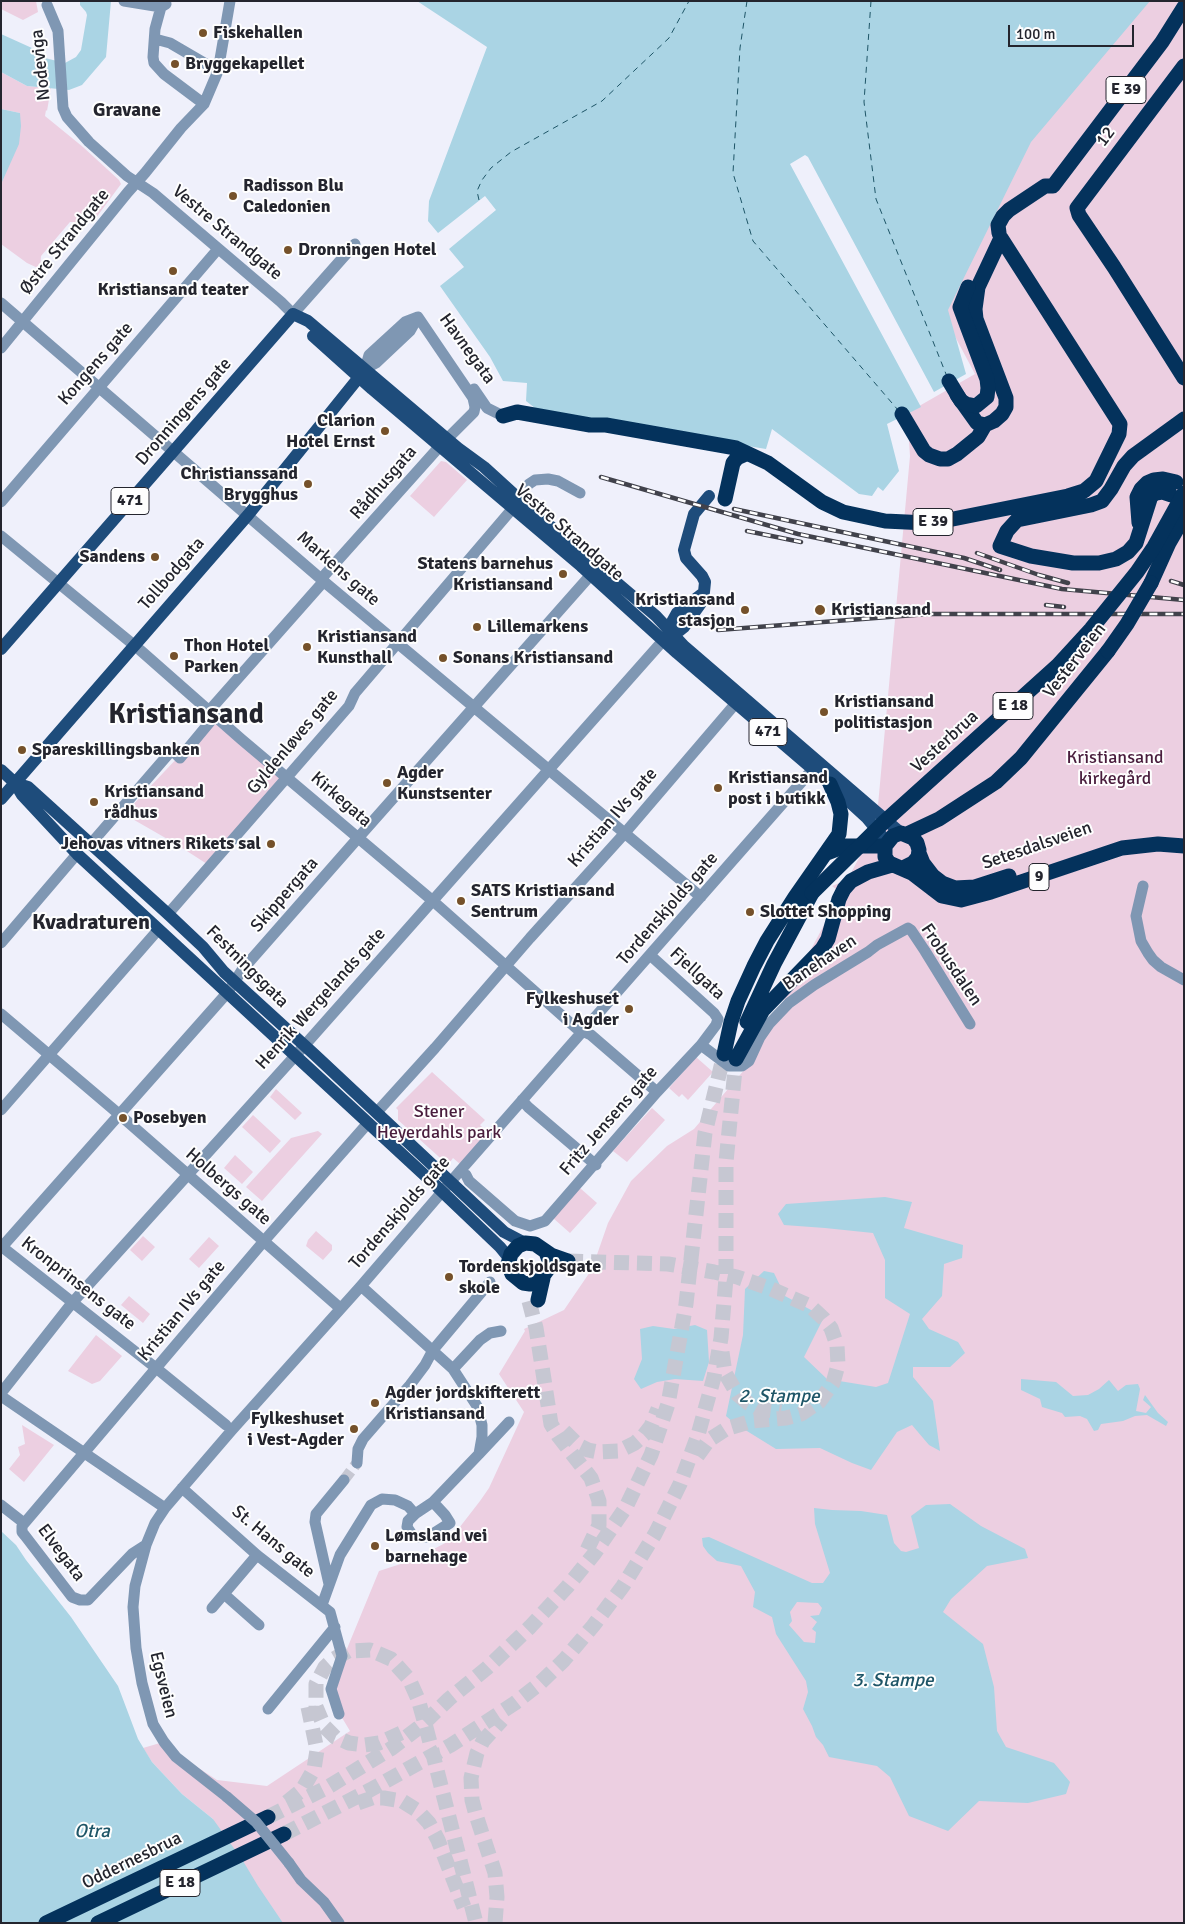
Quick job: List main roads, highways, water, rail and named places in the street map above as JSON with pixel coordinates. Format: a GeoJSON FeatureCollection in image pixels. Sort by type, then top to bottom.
{"type":"FeatureCollection","features":[{"type":"Feature","properties":{"kind":"highway","name":"E 39"},"geometry":{"type":"LineString","coordinates":[[503,416],[517,412],[590,425],[606,425],[736,448],[768,463],[822,502],[843,512],[885,521],[927,523],[943,521],[1068,496],[1084,491],[1096,482],[1119,434],[1120,424],[1000,235],[998,225],[1009,210],[1045,186],[1053,186],[1162,42],[1184,7]]}},
{"type":"Feature","properties":{"kind":"highway","name":"12"},"geometry":{"type":"LineString","coordinates":[[1183,67],[1078,205],[1078,215],[1114,267],[1184,378]]}},
{"type":"Feature","properties":{"kind":"highway","name":"E 39"},"geometry":{"type":"LineString","coordinates":[[1000,235],[978,287],[974,309],[976,319],[1006,398],[1006,407],[994,422],[984,425],[976,423],[972,418],[949,381],[961,401],[966,404],[976,406],[987,397],[987,379],[960,307],[992,238],[1000,235]]}},
{"type":"Feature","properties":{"kind":"highway","name":"E 39"},"geometry":{"type":"LineString","coordinates":[[902,414],[924,451],[940,459],[948,459],[957,454],[978,437],[984,425]]}},
{"type":"Feature","properties":{"kind":"highway"},"geometry":{"type":"LineString","coordinates":[[1180,497],[1163,479],[1154,480],[1141,489],[1137,497],[1141,533],[1132,548],[1116,559],[1093,563],[1052,560],[1000,546],[1007,531],[1017,520],[1091,505],[1102,500],[1111,489],[1124,466],[1133,456],[1184,419]]}},
{"type":"Feature","properties":{"kind":"highway"},"geometry":{"type":"LineString","coordinates":[[725,499],[733,463],[737,458],[746,454]]}},
{"type":"Feature","properties":{"kind":"highway","name":"Vesterveien"},"geometry":{"type":"LineString","coordinates":[[904,834],[939,819],[996,782],[1021,758],[1108,651],[1127,624],[1151,583],[1169,543],[1180,497]]}},
{"type":"Feature","properties":{"kind":"highway","name":"Vesterbrua"},"geometry":{"type":"LineString","coordinates":[[730,1057],[758,995],[812,892],[884,822],[1058,665],[1091,629],[1137,572],[1154,547],[1180,497]]}},
{"type":"Feature","properties":{"kind":"highway"},"geometry":{"type":"LineString","coordinates":[[730,1057],[731,1022],[738,1001],[754,966],[767,941],[809,875],[839,834],[841,826],[838,802],[830,784]]}},
{"type":"Feature","properties":{"kind":"highway","name":"Vesterveien"},"geometry":{"type":"LineString","coordinates":[[919,850],[939,819]]}},
{"type":"Feature","properties":{"kind":"highway"},"geometry":{"type":"LineString","coordinates":[[904,834],[913,838],[919,850]]}},
{"type":"Feature","properties":{"kind":"highway","name":"E 18"},"geometry":{"type":"LineString","coordinates":[[886,844],[893,836],[904,834]]}},
{"type":"Feature","properties":{"kind":"highway","name":"Setesdalsveien"},"geometry":{"type":"LineString","coordinates":[[919,850],[923,863],[933,876],[950,887],[965,889],[1058,862],[1114,840],[1146,835],[1184,837]]}},
{"type":"Feature","properties":{"kind":"highway"},"geometry":{"type":"LineString","coordinates":[[826,853],[845,846],[886,844],[885,857],[897,866]]}},
{"type":"Feature","properties":{"kind":"highway","name":"Setesdalsveien"},"geometry":{"type":"LineString","coordinates":[[897,866],[942,896],[961,900],[991,892],[1122,848],[1158,844],[1184,846]]}},
{"type":"Feature","properties":{"kind":"highway","name":"E 18"},"geometry":{"type":"LineString","coordinates":[[730,1057],[763,1010],[822,950],[828,939],[842,894],[851,882],[868,872],[913,863],[919,850]]}},
{"type":"Feature","properties":{"kind":"highway"},"geometry":{"type":"LineString","coordinates":[[520,1282],[534,1283],[545,1275],[568,1265],[535,1244],[526,1243],[515,1248],[509,1258],[509,1269],[534,1301],[545,1275],[549,1264],[546,1252]]}},
{"type":"Feature","properties":{"kind":"highway","name":"Oddernesbrua"},"geometry":{"type":"LineString","coordinates":[[46,1923],[268,1817]]}},
{"type":"Feature","properties":{"kind":"highway","name":"E 18"},"geometry":{"type":"LineString","coordinates":[[98,1923],[284,1834]]}},
{"type":"Feature","properties":{"kind":"main road","name":"Vestre Strandgate"},"geometry":{"type":"LineString","coordinates":[[293,314],[302,327],[362,373],[444,442],[668,636],[742,696],[904,834]]}},
{"type":"Feature","properties":{"kind":"main road","name":"Dronningens gate"},"geometry":{"type":"LineString","coordinates":[[1,649],[293,314]]}},
{"type":"Feature","properties":{"kind":"main road","name":"Tollbodgata"},"geometry":{"type":"LineString","coordinates":[[1,799],[248,515],[362,373]]}},
{"type":"Feature","properties":{"kind":"main road"},"geometry":{"type":"LineString","coordinates":[[668,636],[672,622],[677,614],[704,592],[705,582],[686,558],[684,550],[694,514],[709,496]]}},
{"type":"Feature","properties":{"kind":"main road","name":"Vestre Strandgate"},"geometry":{"type":"LineString","coordinates":[[668,636],[736,704],[866,816],[886,844]]}},
{"type":"Feature","properties":{"kind":"main road","name":"Festningsgata"},"geometry":{"type":"LineString","coordinates":[[1,770],[15,783],[22,795],[77,854],[158,930],[304,1046],[377,1112],[446,1187]]}},
{"type":"Feature","properties":{"kind":"main road","name":"Festningsgata"},"geometry":{"type":"LineString","coordinates":[[15,783],[28,787],[168,914],[203,948],[231,987],[295,1055],[368,1123],[446,1187]]}},
{"type":"Feature","properties":{"kind":"main road"},"geometry":{"type":"LineString","coordinates":[[446,1187],[504,1232],[526,1243]]}},
{"type":"Feature","properties":{"kind":"main road"},"geometry":{"type":"LineString","coordinates":[[446,1187],[509,1258]]}},
{"type":"Feature","properties":{"kind":"water"},"geometry":{"type":"Polygon","coordinates":[[[80,1],[111,1],[106,57],[82,85],[69,90],[27,86],[1,72],[1,34],[43,53],[45,58],[65,63],[76,57],[81,50],[87,15],[80,5],[80,1]]]}},
{"type":"Feature","properties":{"kind":"water"},"geometry":{"type":"Polygon","coordinates":[[[417,1],[1150,1],[1031,142],[948,310],[966,374],[934,392],[808,157],[805,155],[790,164],[921,407],[887,424],[899,471],[883,491],[878,487],[872,496],[859,494],[772,429],[766,449],[540,412],[526,401],[527,383],[503,381],[490,357],[440,286],[464,267],[449,249],[496,210],[485,196],[438,233],[428,221],[429,201],[487,47],[417,1]]]}},
{"type":"Feature","properties":{"kind":"water"},"geometry":{"type":"Polygon","coordinates":[[[1,109],[20,113],[21,126],[19,144],[2,182],[1,109]]]}},
{"type":"Feature","properties":{"kind":"water","name":"2. Stampe"},"geometry":{"type":"Polygon","coordinates":[[[885,1197],[912,1202],[904,1228],[963,1245],[962,1258],[944,1264],[942,1296],[922,1319],[929,1329],[958,1342],[965,1353],[950,1367],[913,1367],[913,1377],[933,1401],[940,1451],[929,1445],[912,1425],[897,1432],[871,1470],[820,1448],[776,1449],[726,1416],[743,1335],[745,1289],[764,1271],[774,1273],[785,1296],[824,1317],[804,1357],[827,1379],[876,1387],[888,1383],[910,1314],[885,1298],[885,1260],[873,1233],[784,1225],[778,1214],[786,1204],[885,1197]]]}},
{"type":"Feature","properties":{"kind":"water"},"geometry":{"type":"Polygon","coordinates":[[[695,1325],[707,1330],[709,1362],[703,1381],[675,1379],[657,1382],[641,1389],[634,1379],[642,1359],[640,1329],[653,1326],[674,1329],[695,1325]]]}},
{"type":"Feature","properties":{"kind":"water"},"geometry":{"type":"Polygon","coordinates":[[[1021,1379],[1056,1382],[1073,1396],[1088,1395],[1099,1389],[1109,1380],[1118,1391],[1126,1385],[1138,1384],[1140,1389],[1136,1411],[1146,1413],[1151,1407],[1143,1400],[1145,1395],[1158,1413],[1168,1422],[1166,1426],[1147,1415],[1135,1416],[1123,1421],[1101,1424],[1098,1430],[1094,1431],[1087,1419],[1080,1416],[1065,1417],[1062,1413],[1042,1407],[1040,1399],[1021,1390],[1021,1379]]]}},
{"type":"Feature","properties":{"kind":"water","name":"3. Stampe"},"geometry":{"type":"Polygon","coordinates":[[[950,1504],[981,1526],[1025,1549],[1028,1558],[987,1566],[951,1599],[943,1612],[983,1644],[994,1687],[997,1731],[1006,1747],[1054,1763],[1070,1782],[1066,1794],[1028,1803],[979,1801],[948,1831],[909,1816],[890,1777],[877,1766],[829,1757],[823,1745],[816,1737],[803,1709],[808,1692],[806,1681],[776,1634],[772,1617],[753,1607],[755,1592],[741,1566],[717,1561],[703,1546],[702,1538],[709,1537],[812,1583],[823,1583],[830,1573],[815,1524],[814,1508],[887,1515],[894,1543],[901,1551],[906,1552],[919,1548],[911,1516],[926,1505],[950,1504]],[[797,1602],[790,1612],[792,1621],[789,1625],[804,1642],[815,1643],[816,1632],[812,1629],[817,1622],[810,1616],[819,1615],[822,1608],[818,1603],[797,1602]]]}},
{"type":"Feature","properties":{"kind":"water","name":"Otra"},"geometry":{"type":"Polygon","coordinates":[[[1,1531],[16,1545],[71,1617],[118,1686],[138,1739],[152,1762],[182,1794],[213,1819],[283,1923],[1,1923],[1,1531]]]}},
{"type":"Feature","properties":{"kind":"tunnel"},"geometry":{"type":"LineString","coordinates":[[268,1817],[328,1787],[392,1748],[422,1725],[530,1627],[594,1554],[626,1507],[651,1455],[668,1404],[686,1304],[705,1133],[724,1054]]}},
{"type":"Feature","properties":{"kind":"tunnel"},"geometry":{"type":"LineString","coordinates":[[284,1834],[370,1790],[451,1745],[515,1703],[539,1684],[564,1660],[593,1626],[623,1586],[655,1534],[680,1484],[698,1435],[714,1377],[721,1338],[726,1278],[726,1162],[736,1059]]}},
{"type":"Feature","properties":{"kind":"tunnel"},"geometry":{"type":"LineString","coordinates":[[568,1261],[668,1264],[737,1277],[769,1288],[810,1306],[831,1328],[837,1345],[838,1365],[833,1383],[819,1402],[801,1414],[786,1418],[752,1421],[726,1429],[709,1440],[695,1459]]}},
{"type":"Feature","properties":{"kind":"tunnel"},"geometry":{"type":"LineString","coordinates":[[529,1301],[536,1328],[551,1424],[591,1478],[599,1501],[599,1525],[587,1550]]}},
{"type":"Feature","properties":{"kind":"tunnel"},"geometry":{"type":"LineString","coordinates":[[722,1352],[725,1373],[738,1395],[759,1409],[781,1412]]}},
{"type":"Feature","properties":{"kind":"tunnel"},"geometry":{"type":"LineString","coordinates":[[564,1431],[578,1445],[588,1450],[598,1452],[619,1451],[635,1443],[644,1435],[651,1426],[658,1409]]}},
{"type":"Feature","properties":{"kind":"tunnel"},"geometry":{"type":"LineString","coordinates":[[344,1480],[357,1463]]}},
{"type":"Feature","properties":{"kind":"tunnel"},"geometry":{"type":"LineString","coordinates":[[401,1733],[379,1743],[364,1745],[349,1743],[335,1737],[324,1726],[316,1707],[316,1684],[325,1667],[348,1651],[370,1650],[391,1659],[409,1679],[418,1699],[427,1731],[476,1923]]}},
{"type":"Feature","properties":{"kind":"tunnel"},"geometry":{"type":"LineString","coordinates":[[287,1802],[302,1790],[314,1769],[317,1750],[308,1707]]}},
{"type":"Feature","properties":{"kind":"tunnel"},"geometry":{"type":"LineString","coordinates":[[495,1923],[497,1897],[495,1873],[472,1800],[471,1778],[477,1753],[483,1741],[502,1720]]}},
{"type":"Feature","properties":{"kind":"tunnel"},"geometry":{"type":"LineString","coordinates":[[358,1803],[372,1798],[384,1798],[402,1801],[418,1811],[429,1823],[438,1840],[464,1907]]}},
{"type":"Feature","properties":{"kind":"railway"},"geometry":{"type":"LineString","coordinates":[[601,477],[798,534],[1062,589],[1184,600]]}},
{"type":"Feature","properties":{"kind":"railway"},"geometry":{"type":"LineString","coordinates":[[734,509],[964,558],[1000,570]]}},
{"type":"Feature","properties":{"kind":"railway"},"geometry":{"type":"LineString","coordinates":[[747,531],[801,542]]}},
{"type":"Feature","properties":{"kind":"railway"},"geometry":{"type":"LineString","coordinates":[[977,553],[1068,583]]}},
{"type":"Feature","properties":{"kind":"railway"},"geometry":{"type":"LineString","coordinates":[[1171,581],[1184,585]]}},
{"type":"Feature","properties":{"kind":"railway"},"geometry":{"type":"LineString","coordinates":[[1046,605],[1064,607]]}},
{"type":"Feature","properties":{"kind":"railway"},"geometry":{"type":"LineString","coordinates":[[718,630],[928,614],[1184,614]]}},
{"type":"Feature","properties":{"kind":"place","name":"Fiskehallen"},"geometry":{"type":"Point","coordinates":[203,33]}},
{"type":"Feature","properties":{"kind":"place","name":"Bryggekapellet"},"geometry":{"type":"Point","coordinates":[175,64]}},
{"type":"Feature","properties":{"kind":"place","name":"Radisson Blu Caledonien"},"geometry":{"type":"Point","coordinates":[233,196]}},
{"type":"Feature","properties":{"kind":"place","name":"Dronningen Hotel"},"geometry":{"type":"Point","coordinates":[288,250]}},
{"type":"Feature","properties":{"kind":"place","name":"Kristiansand teater"},"geometry":{"type":"Point","coordinates":[173,271]}},
{"type":"Feature","properties":{"kind":"place","name":"Clarion Hotel Ernst"},"geometry":{"type":"Point","coordinates":[385,431]}},
{"type":"Feature","properties":{"kind":"place","name":"Christianssand Brygghus"},"geometry":{"type":"Point","coordinates":[308,484]}},
{"type":"Feature","properties":{"kind":"place","name":"Sandens"},"geometry":{"type":"Point","coordinates":[155,557]}},
{"type":"Feature","properties":{"kind":"place","name":"Statens barnehus Kristiansand"},"geometry":{"type":"Point","coordinates":[563,574]}},
{"type":"Feature","properties":{"kind":"place","name":"Kristiansand stasjon"},"geometry":{"type":"Point","coordinates":[745,610]}},
{"type":"Feature","properties":{"kind":"place","name":"Kristiansand"},"geometry":{"type":"Point","coordinates":[820,610]}},
{"type":"Feature","properties":{"kind":"place","name":"Lillemarkens"},"geometry":{"type":"Point","coordinates":[477,627]}},
{"type":"Feature","properties":{"kind":"place","name":"Kristiansand Kunsthall"},"geometry":{"type":"Point","coordinates":[307,647]}},
{"type":"Feature","properties":{"kind":"place","name":"Thon Hotel Parken"},"geometry":{"type":"Point","coordinates":[174,656]}},
{"type":"Feature","properties":{"kind":"place","name":"Sonans Kristiansand"},"geometry":{"type":"Point","coordinates":[443,658]}},
{"type":"Feature","properties":{"kind":"place","name":"Kristiansand politistasjon"},"geometry":{"type":"Point","coordinates":[824,712]}},
{"type":"Feature","properties":{"kind":"place","name":"Spareskillingsbanken"},"geometry":{"type":"Point","coordinates":[22,750]}},
{"type":"Feature","properties":{"kind":"place","name":"Agder Kunstsenter"},"geometry":{"type":"Point","coordinates":[387,783]}},
{"type":"Feature","properties":{"kind":"place","name":"Kristiansand post i butikk"},"geometry":{"type":"Point","coordinates":[718,788]}},
{"type":"Feature","properties":{"kind":"place","name":"Kristiansand rådhus"},"geometry":{"type":"Point","coordinates":[94,802]}},
{"type":"Feature","properties":{"kind":"place","name":"Jehovas vitners Rikets sal"},"geometry":{"type":"Point","coordinates":[271,844]}},
{"type":"Feature","properties":{"kind":"place","name":"SATS Kristiansand Sentrum"},"geometry":{"type":"Point","coordinates":[461,901]}},
{"type":"Feature","properties":{"kind":"place","name":"Slottet Shopping"},"geometry":{"type":"Point","coordinates":[750,912]}},
{"type":"Feature","properties":{"kind":"place","name":"Fylkeshuset i Agder"},"geometry":{"type":"Point","coordinates":[629,1009]}},
{"type":"Feature","properties":{"kind":"place","name":"Posebyen"},"geometry":{"type":"Point","coordinates":[123,1118]}},
{"type":"Feature","properties":{"kind":"place","name":"Tordenskjoldsgate skole"},"geometry":{"type":"Point","coordinates":[449,1277]}},
{"type":"Feature","properties":{"kind":"place","name":"Agder jordskifterett Kristiansand"},"geometry":{"type":"Point","coordinates":[375,1403]}},
{"type":"Feature","properties":{"kind":"place","name":"Fylkeshuset i Vest-Agder"},"geometry":{"type":"Point","coordinates":[354,1429]}},
{"type":"Feature","properties":{"kind":"place","name":"Lømsland vei barnehage"},"geometry":{"type":"Point","coordinates":[375,1546]}},
{"type":"Feature","properties":{"kind":"district","name":"Gravane"},"geometry":{"type":"Point","coordinates":[127,111]}},
{"type":"Feature","properties":{"kind":"district","name":"Kristiansand"},"geometry":{"type":"Point","coordinates":[186,716]}},
{"type":"Feature","properties":{"kind":"district","name":"Kvadraturen"},"geometry":{"type":"Point","coordinates":[91,923]}},
{"type":"Feature","properties":{"kind":"park label","name":"Kristiansand kirkegård"},"geometry":{"type":"Point","coordinates":[1115,768]}},
{"type":"Feature","properties":{"kind":"park label","name":"Stener Heyerdahls park"},"geometry":{"type":"Point","coordinates":[439,1122]}}]}
